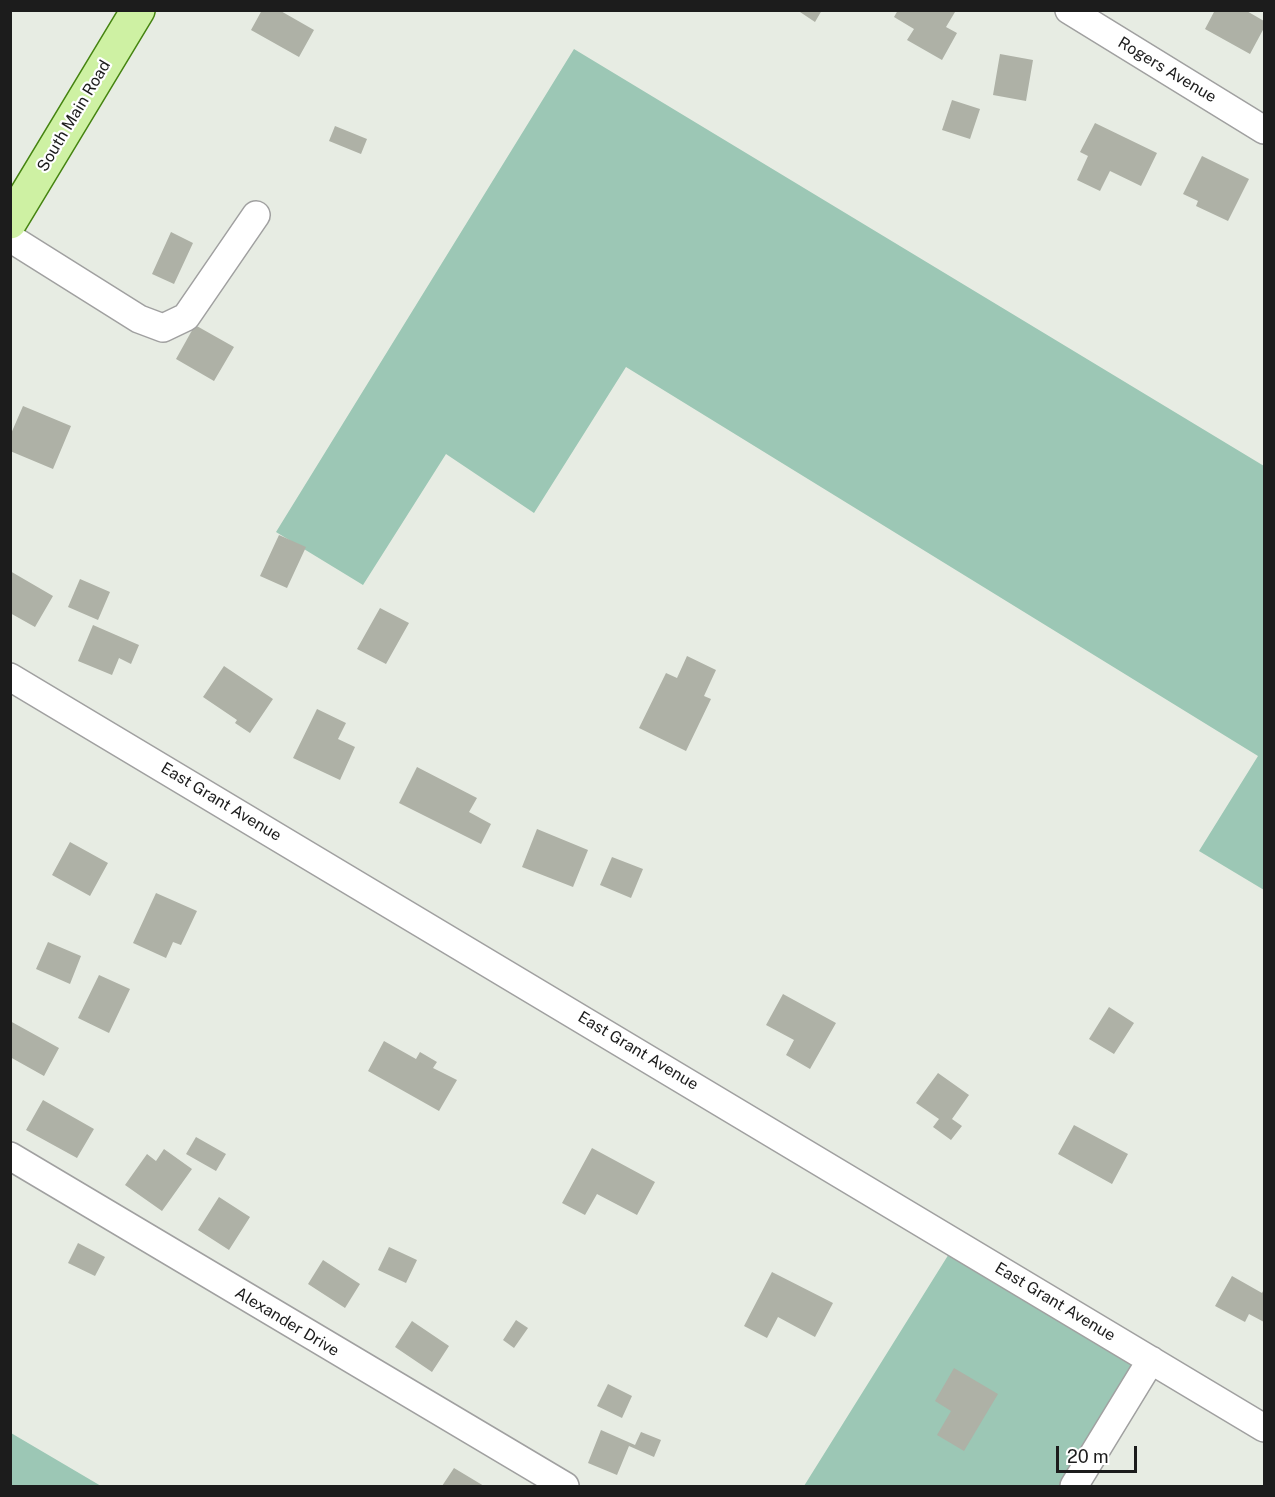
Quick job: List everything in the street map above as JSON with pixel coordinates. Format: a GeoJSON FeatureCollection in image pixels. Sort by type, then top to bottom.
{"type":"FeatureCollection","features":[{"type":"Feature","properties":{"kind":"main road","name":"South Main Road"},"geometry":{"type":"LineString","coordinates":[[10,222],[138,10]]}},
{"type":"Feature","properties":{"kind":"street","name":"Rogers Avenue"},"geometry":{"type":"LineString","coordinates":[[1069,10],[1264,130]]}},
{"type":"Feature","properties":{"kind":"street"},"geometry":{"type":"LineString","coordinates":[[10,237],[139,319],[163,328],[186,317],[256,215]]}},
{"type":"Feature","properties":{"kind":"street","name":"East Grant Avenue"},"geometry":{"type":"LineString","coordinates":[[10,677],[1264,1428]]}},
{"type":"Feature","properties":{"kind":"street","name":"Alexander Drive"},"geometry":{"type":"LineString","coordinates":[[10,1156],[565,1486]]}},
{"type":"Feature","properties":{"kind":"street"},"geometry":{"type":"LineString","coordinates":[[1074,1486],[1151,1360]]}},
{"type":"Feature","properties":{"kind":"green space"},"geometry":{"type":"Polygon","coordinates":[[[574,49],[1264,466],[1264,890],[1199,851],[1258,756],[626,367],[534,513],[446,454],[363,585],[276,532],[574,49]]]}},
{"type":"Feature","properties":{"kind":"green space"},"geometry":{"type":"Polygon","coordinates":[[[957,1241],[1148,1358],[1077,1486],[804,1486],[957,1241]]]}},
{"type":"Feature","properties":{"kind":"green space"},"geometry":{"type":"Polygon","coordinates":[[[11,1433],[101,1486],[11,1486],[11,1433]]]}},
{"type":"Feature","properties":{"kind":"building"},"geometry":{"type":"Polygon","coordinates":[[[262,10],[279,10],[314,30],[299,57],[251,30],[262,10]]]}},
{"type":"Feature","properties":{"kind":"building"},"geometry":{"type":"Polygon","coordinates":[[[797,10],[822,10],[815,22],[797,10]]]}},
{"type":"Feature","properties":{"kind":"building"},"geometry":{"type":"Polygon","coordinates":[[[898,10],[955,12],[946,27],[957,33],[942,60],[907,40],[914,29],[894,17],[898,10]]]}},
{"type":"Feature","properties":{"kind":"building"},"geometry":{"type":"Polygon","coordinates":[[[1215,10],[1245,10],[1264,21],[1264,28],[1250,54],[1205,29],[1215,10]]]}},
{"type":"Feature","properties":{"kind":"building"},"geometry":{"type":"Polygon","coordinates":[[[1000,54],[1033,60],[1026,101],[993,95],[1000,54]]]}},
{"type":"Feature","properties":{"kind":"building"},"geometry":{"type":"Polygon","coordinates":[[[952,100],[980,109],[970,139],[942,130],[952,100]]]}},
{"type":"Feature","properties":{"kind":"building"},"geometry":{"type":"Polygon","coordinates":[[[1095,123],[1157,153],[1141,186],[1110,171],[1100,191],[1077,180],[1088,156],[1080,152],[1095,123]]]}},
{"type":"Feature","properties":{"kind":"building"},"geometry":{"type":"Polygon","coordinates":[[[335,126],[367,139],[361,154],[329,141],[335,126]]]}},
{"type":"Feature","properties":{"kind":"building"},"geometry":{"type":"Polygon","coordinates":[[[1202,156],[1249,179],[1228,221],[1196,206],[1198,201],[1183,194],[1202,156]]]}},
{"type":"Feature","properties":{"kind":"building"},"geometry":{"type":"Polygon","coordinates":[[[171,232],[193,243],[174,284],[152,274],[171,232]]]}},
{"type":"Feature","properties":{"kind":"building"},"geometry":{"type":"Polygon","coordinates":[[[195,325],[234,347],[214,381],[176,359],[195,325]]]}},
{"type":"Feature","properties":{"kind":"building"},"geometry":{"type":"Polygon","coordinates":[[[23,406],[71,426],[53,469],[10,451],[10,436],[23,406]]]}},
{"type":"Feature","properties":{"kind":"building"},"geometry":{"type":"Polygon","coordinates":[[[279,535],[306,547],[287,588],[260,576],[279,535]]]}},
{"type":"Feature","properties":{"kind":"building"},"geometry":{"type":"Polygon","coordinates":[[[10,571],[53,596],[35,627],[10,613],[10,571]]]}},
{"type":"Feature","properties":{"kind":"building"},"geometry":{"type":"Polygon","coordinates":[[[80,579],[110,592],[98,620],[68,607],[80,579]]]}},
{"type":"Feature","properties":{"kind":"building"},"geometry":{"type":"Polygon","coordinates":[[[380,608],[409,623],[386,664],[357,649],[380,608]]]}},
{"type":"Feature","properties":{"kind":"building"},"geometry":{"type":"Polygon","coordinates":[[[93,625],[139,645],[131,664],[119,658],[112,675],[78,661],[93,625]]]}},
{"type":"Feature","properties":{"kind":"building"},"geometry":{"type":"Polygon","coordinates":[[[687,656],[716,670],[704,696],[711,699],[686,751],[639,728],[666,673],[677,678],[687,656]]]}},
{"type":"Feature","properties":{"kind":"building"},"geometry":{"type":"Polygon","coordinates":[[[224,666],[273,699],[250,733],[235,723],[237,720],[203,697],[224,666]]]}},
{"type":"Feature","properties":{"kind":"building"},"geometry":{"type":"Polygon","coordinates":[[[317,709],[346,723],[338,739],[355,747],[340,780],[293,758],[317,709]]]}},
{"type":"Feature","properties":{"kind":"building"},"geometry":{"type":"Polygon","coordinates":[[[417,767],[477,798],[469,812],[491,824],[481,844],[399,803],[417,767]]]}},
{"type":"Feature","properties":{"kind":"building"},"geometry":{"type":"Polygon","coordinates":[[[537,829],[588,850],[573,887],[522,867],[537,829]]]}},
{"type":"Feature","properties":{"kind":"building"},"geometry":{"type":"Polygon","coordinates":[[[70,842],[108,863],[90,896],[52,875],[70,842]]]}},
{"type":"Feature","properties":{"kind":"building"},"geometry":{"type":"Polygon","coordinates":[[[612,857],[643,869],[631,898],[600,885],[612,857]]]}},
{"type":"Feature","properties":{"kind":"building"},"geometry":{"type":"Polygon","coordinates":[[[156,893],[197,911],[181,945],[173,942],[166,958],[133,943],[156,893]]]}},
{"type":"Feature","properties":{"kind":"building"},"geometry":{"type":"Polygon","coordinates":[[[48,942],[81,956],[70,984],[36,969],[48,942]]]}},
{"type":"Feature","properties":{"kind":"building"},"geometry":{"type":"Polygon","coordinates":[[[99,975],[130,989],[109,1033],[78,1018],[99,975]]]}},
{"type":"Feature","properties":{"kind":"building"},"geometry":{"type":"Polygon","coordinates":[[[783,994],[836,1023],[810,1069],[786,1055],[794,1040],[766,1025],[783,994]]]}},
{"type":"Feature","properties":{"kind":"building"},"geometry":{"type":"Polygon","coordinates":[[[1109,1007],[1134,1023],[1114,1054],[1089,1039],[1109,1007]]]}},
{"type":"Feature","properties":{"kind":"building"},"geometry":{"type":"Polygon","coordinates":[[[10,1021],[59,1048],[44,1076],[10,1057],[10,1021]]]}},
{"type":"Feature","properties":{"kind":"building"},"geometry":{"type":"Polygon","coordinates":[[[384,1041],[416,1059],[420,1052],[437,1062],[433,1068],[457,1080],[439,1111],[368,1071],[384,1041]]]}},
{"type":"Feature","properties":{"kind":"building"},"geometry":{"type":"Polygon","coordinates":[[[938,1073],[969,1095],[952,1119],[962,1126],[951,1140],[933,1127],[939,1119],[916,1103],[938,1073]]]}},
{"type":"Feature","properties":{"kind":"building"},"geometry":{"type":"Polygon","coordinates":[[[43,1100],[94,1129],[77,1158],[26,1130],[43,1100]]]}},
{"type":"Feature","properties":{"kind":"building"},"geometry":{"type":"Polygon","coordinates":[[[1074,1125],[1128,1154],[1112,1184],[1058,1154],[1074,1125]]]}},
{"type":"Feature","properties":{"kind":"building"},"geometry":{"type":"Polygon","coordinates":[[[196,1137],[226,1154],[216,1171],[186,1154],[196,1137]]]}},
{"type":"Feature","properties":{"kind":"building"},"geometry":{"type":"Polygon","coordinates":[[[592,1148],[655,1182],[637,1215],[597,1194],[585,1215],[562,1203],[592,1148]]]}},
{"type":"Feature","properties":{"kind":"building"},"geometry":{"type":"Polygon","coordinates":[[[164,1149],[192,1169],[162,1211],[125,1185],[147,1154],[156,1161],[164,1149]]]}},
{"type":"Feature","properties":{"kind":"building"},"geometry":{"type":"Polygon","coordinates":[[[219,1197],[250,1217],[229,1250],[198,1230],[219,1197]]]}},
{"type":"Feature","properties":{"kind":"building"},"geometry":{"type":"Polygon","coordinates":[[[78,1243],[105,1257],[95,1276],[68,1263],[78,1243]]]}},
{"type":"Feature","properties":{"kind":"building"},"geometry":{"type":"Polygon","coordinates":[[[389,1247],[417,1260],[406,1283],[378,1270],[389,1247]]]}},
{"type":"Feature","properties":{"kind":"building"},"geometry":{"type":"Polygon","coordinates":[[[323,1260],[360,1284],[345,1308],[308,1284],[323,1260]]]}},
{"type":"Feature","properties":{"kind":"building"},"geometry":{"type":"Polygon","coordinates":[[[772,1272],[833,1303],[815,1337],[778,1317],[767,1338],[744,1326],[772,1272]]]}},
{"type":"Feature","properties":{"kind":"building"},"geometry":{"type":"Polygon","coordinates":[[[1232,1276],[1262,1293],[1264,1289],[1264,1322],[1249,1314],[1245,1322],[1215,1306],[1232,1276]]]}},
{"type":"Feature","properties":{"kind":"building"},"geometry":{"type":"Polygon","coordinates":[[[516,1320],[528,1328],[514,1348],[503,1340],[516,1320]]]}},
{"type":"Feature","properties":{"kind":"building"},"geometry":{"type":"Polygon","coordinates":[[[412,1321],[449,1346],[432,1372],[395,1347],[412,1321]]]}},
{"type":"Feature","properties":{"kind":"building"},"geometry":{"type":"Polygon","coordinates":[[[954,1368],[998,1394],[964,1451],[937,1435],[951,1411],[935,1401],[954,1368]]]}},
{"type":"Feature","properties":{"kind":"building"},"geometry":{"type":"Polygon","coordinates":[[[608,1384],[632,1396],[622,1418],[597,1406],[608,1384]]]}},
{"type":"Feature","properties":{"kind":"building"},"geometry":{"type":"Polygon","coordinates":[[[601,1430],[635,1445],[641,1432],[661,1440],[654,1457],[629,1446],[617,1475],[588,1463],[601,1430]]]}},
{"type":"Feature","properties":{"kind":"building"},"geometry":{"type":"Polygon","coordinates":[[[454,1468],[484,1486],[442,1486],[454,1468]]]}}]}
